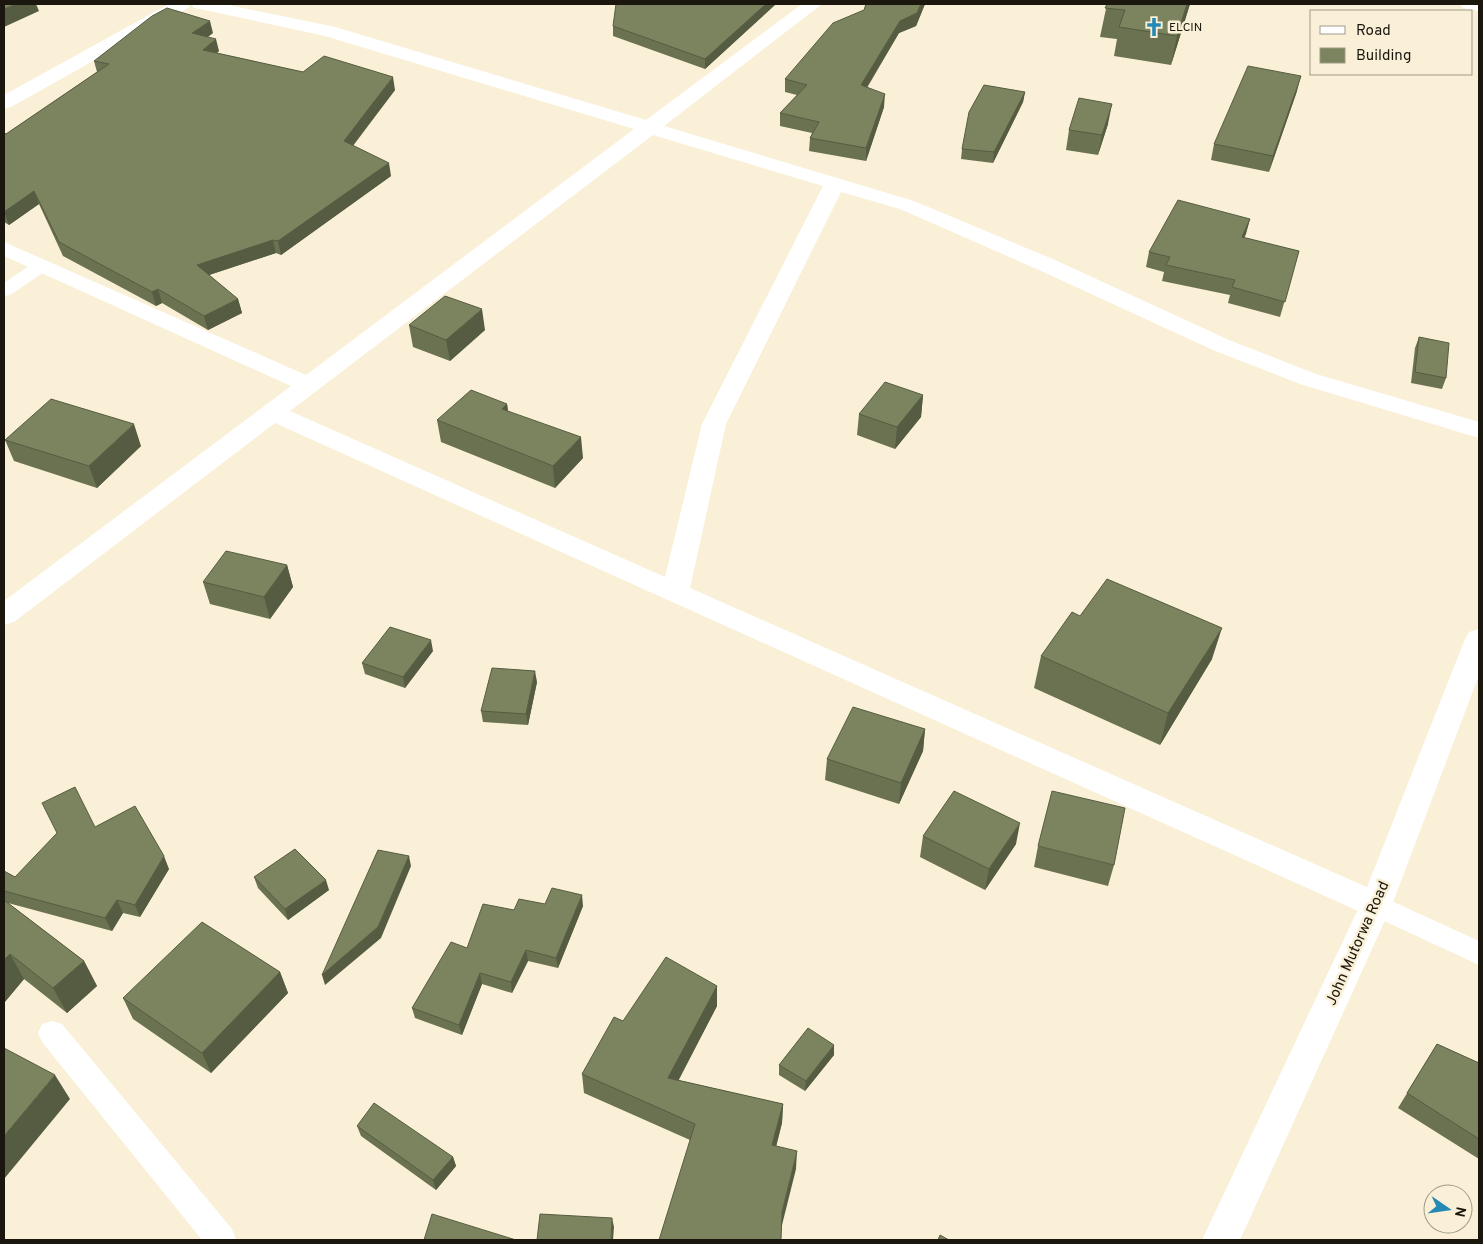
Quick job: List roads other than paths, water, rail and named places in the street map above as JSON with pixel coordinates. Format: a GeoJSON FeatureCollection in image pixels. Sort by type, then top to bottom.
{"type":"FeatureCollection","features":[{"type":"Feature","properties":{"kind":"street"},"geometry":{"type":"LineString","coordinates":[[4,103],[182,4]]}},
{"type":"Feature","properties":{"kind":"street"},"geometry":{"type":"LineString","coordinates":[[200,4],[329,31],[652,126],[907,205],[1047,265],[1221,345],[1308,379],[1479,430]]}},
{"type":"Feature","properties":{"kind":"street"},"geometry":{"type":"LineString","coordinates":[[4,615],[310,386],[813,4]]}},
{"type":"Feature","properties":{"kind":"street"},"geometry":{"type":"LineString","coordinates":[[1470,4],[1479,6]]}},
{"type":"Feature","properties":{"kind":"street"},"geometry":{"type":"LineString","coordinates":[[675,593],[714,424],[835,182]]}},
{"type":"Feature","properties":{"kind":"street"},"geometry":{"type":"LineString","coordinates":[[4,248],[310,386]]}},
{"type":"Feature","properties":{"kind":"street"},"geometry":{"type":"LineString","coordinates":[[274,413],[1376,905]]}},
{"type":"Feature","properties":{"kind":"street","name":"John Mutorwa Road"},"geometry":{"type":"LineString","coordinates":[[1221,1240],[1376,905],[1479,640]]}},
{"type":"Feature","properties":{"kind":"lane"},"geometry":{"type":"LineString","coordinates":[[4,290],[41,266]]}},
{"type":"Feature","properties":{"kind":"lane"},"geometry":{"type":"LineString","coordinates":[[1376,905],[1479,954]]}},
{"type":"Feature","properties":{"kind":"lane"},"geometry":{"type":"LineString","coordinates":[[52,1033],[221,1240]]}},
{"type":"Feature","properties":{"kind":"place","name":"ELCIN"},"geometry":{"type":"Point","coordinates":[1154,27]}}]}
